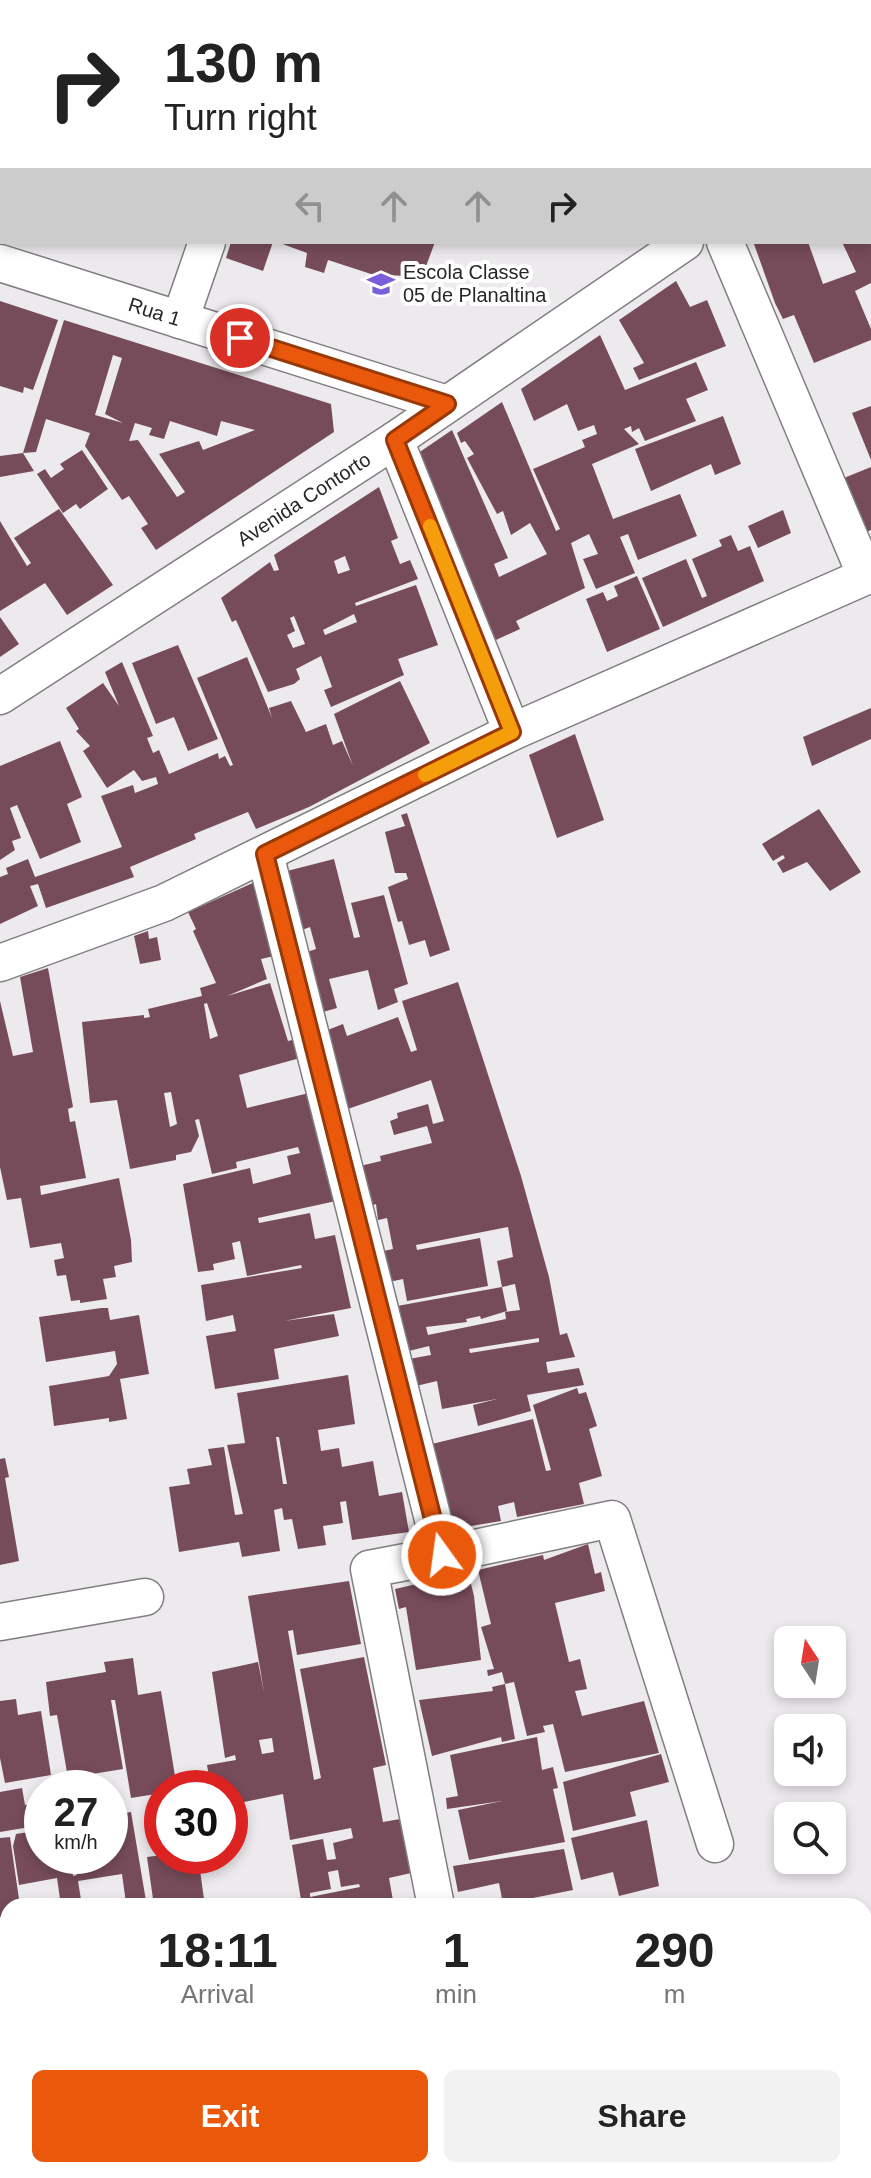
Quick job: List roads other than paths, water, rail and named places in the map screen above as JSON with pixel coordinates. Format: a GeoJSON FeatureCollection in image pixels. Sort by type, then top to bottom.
{"type":"FeatureCollection","features":[{"type":"Feature","properties":{"kind":"street"},"geometry":{"type":"LineString","coordinates":[[180,320],[206,244]]}},
{"type":"Feature","properties":{"kind":"street","name":"Avenida Contorto"},"geometry":{"type":"LineString","coordinates":[[0,696],[395,440],[682,244]]}},
{"type":"Feature","properties":{"kind":"street"},"geometry":{"type":"LineString","coordinates":[[0,963],[164,903],[512,732],[869,575],[726,244]]}},
{"type":"Feature","properties":{"kind":"street","name":"Rua 1"},"geometry":{"type":"LineString","coordinates":[[0,263],[447,404]]}},
{"type":"Feature","properties":{"kind":"street"},"geometry":{"type":"LineString","coordinates":[[395,440],[512,732]]}},
{"type":"Feature","properties":{"kind":"street"},"geometry":{"type":"LineString","coordinates":[[265,854],[442,1555]]}},
{"type":"Feature","properties":{"kind":"street"},"geometry":{"type":"LineString","coordinates":[[434,1898],[369,1569],[612,1519],[715,1844]]}},
{"type":"Feature","properties":{"kind":"street"},"geometry":{"type":"LineString","coordinates":[[0,1622],[145,1597]]}},
{"type":"Feature","properties":{"kind":"place","name":"Escola Classe 05 de Planaltina"},"geometry":{"type":"Point","coordinates":[381,284]}}]}
